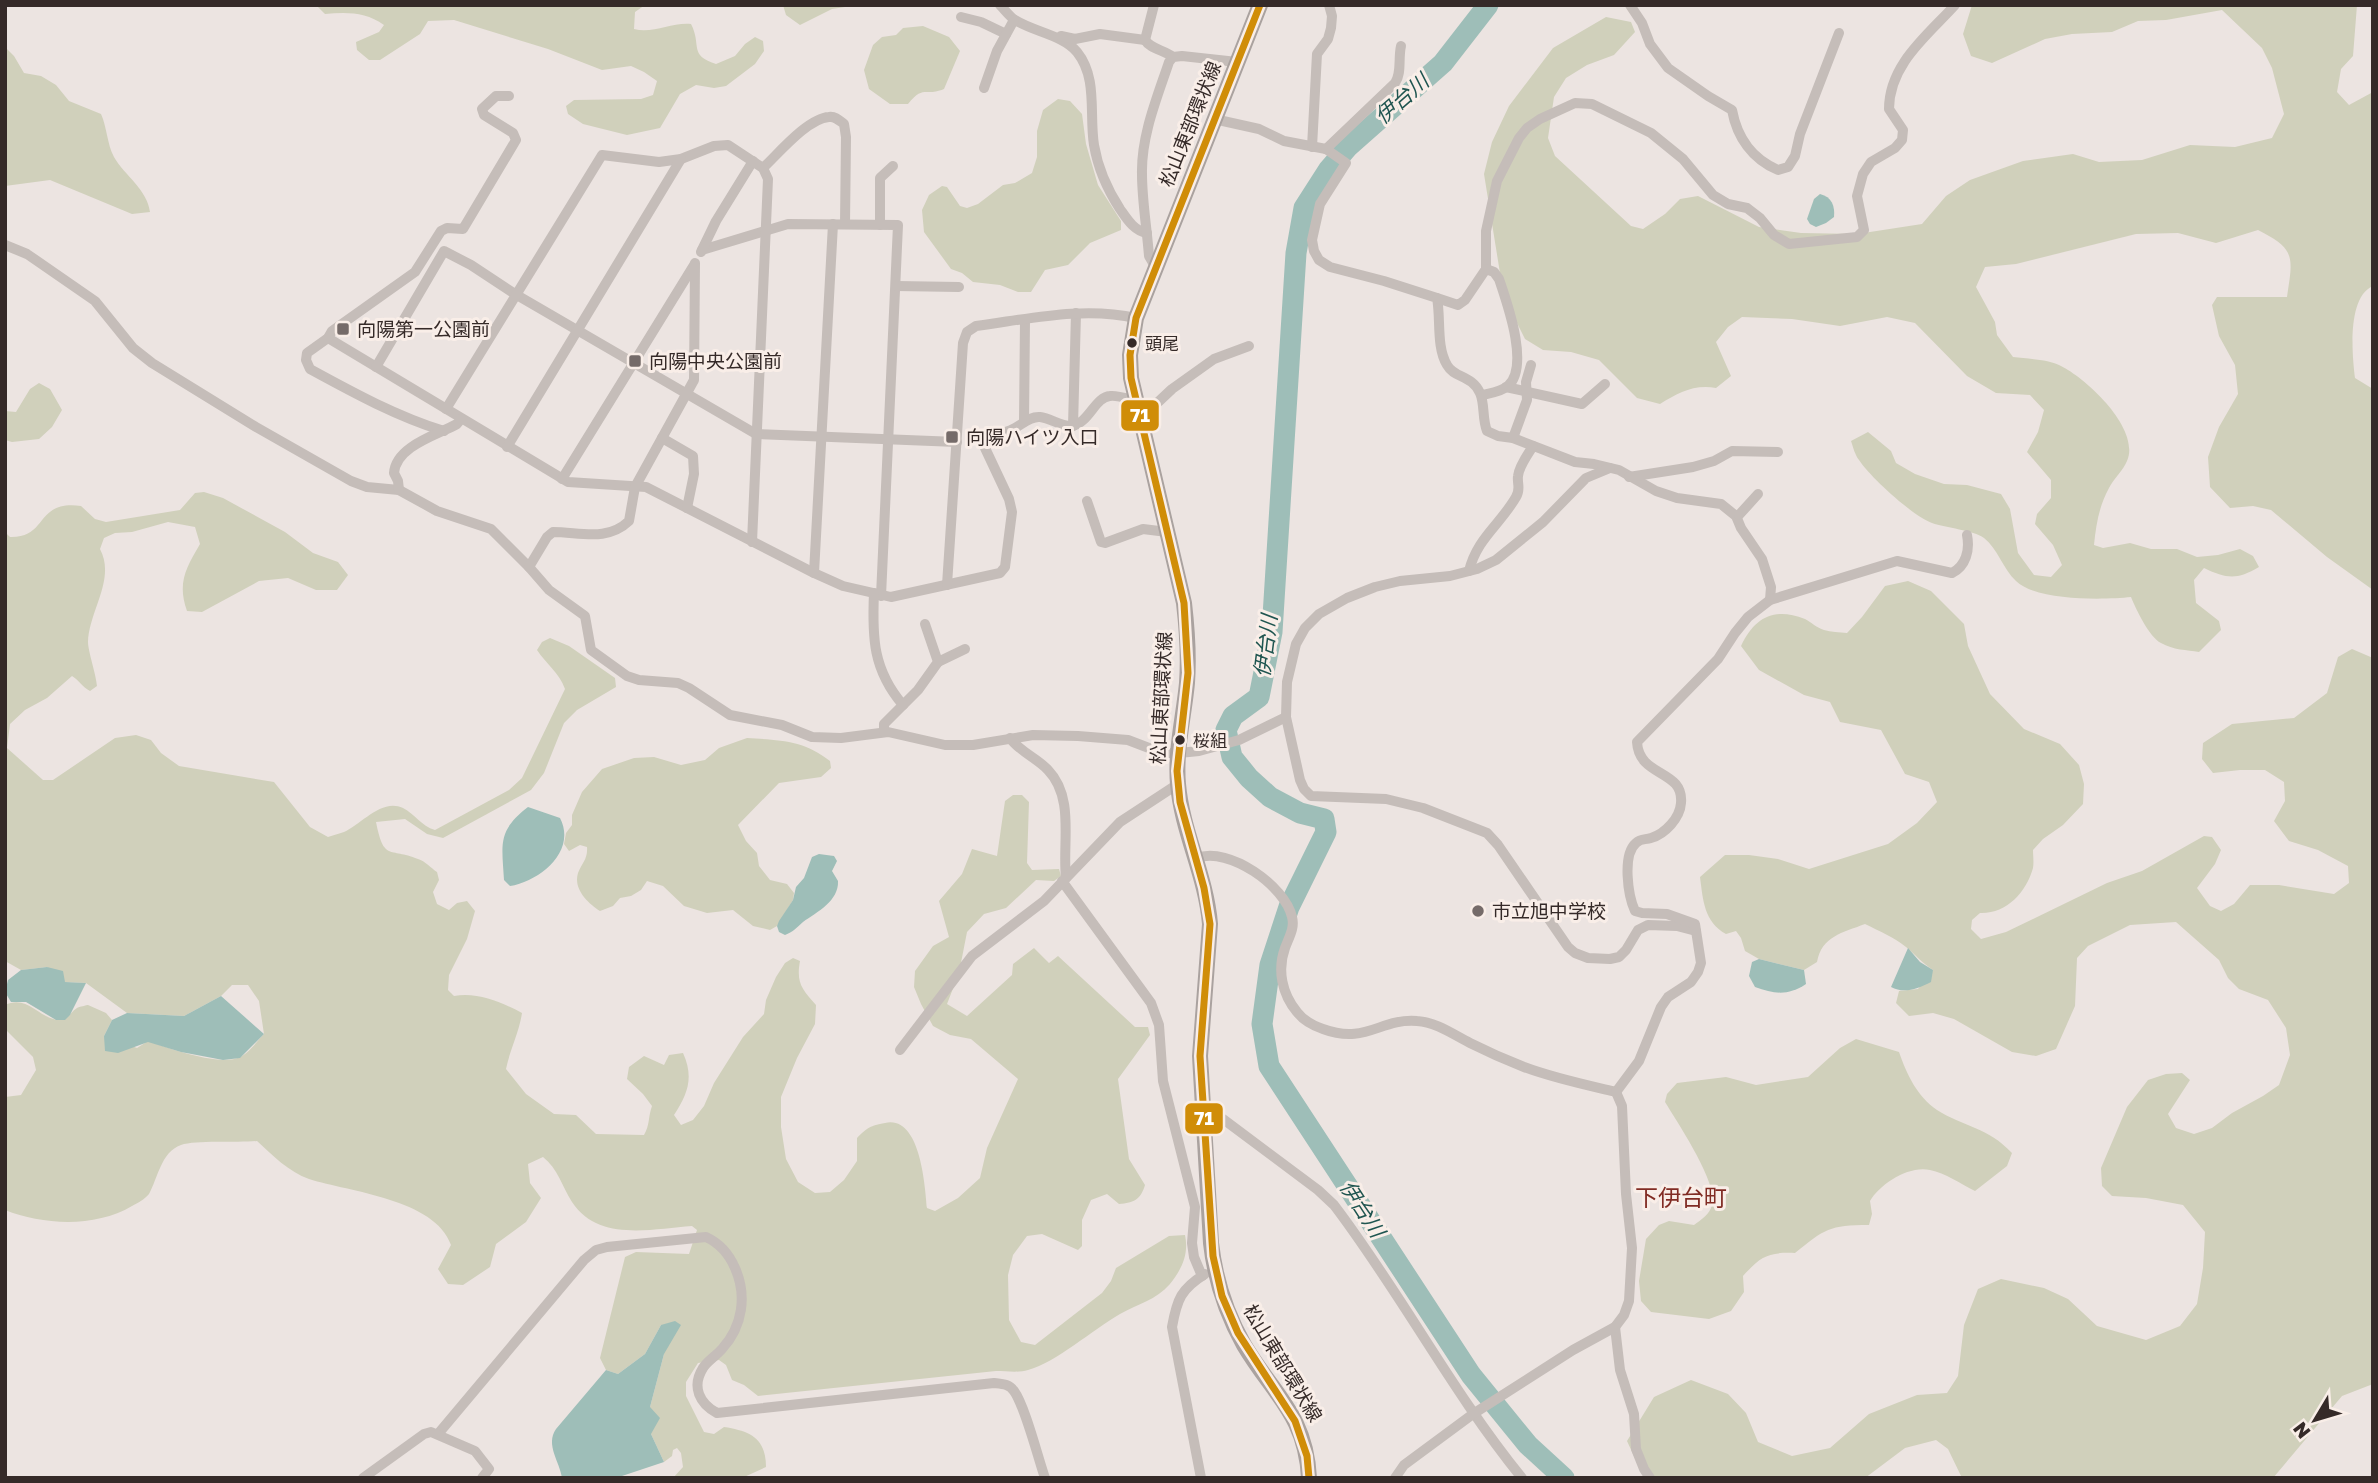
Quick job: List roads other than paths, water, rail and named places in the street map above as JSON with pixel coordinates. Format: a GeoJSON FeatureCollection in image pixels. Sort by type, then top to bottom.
{"type":"FeatureCollection","features":[{"type":"Feature","properties":{"kind":"main road","name":"松山東部環状線"},"geometry":{"type":"LineString","coordinates":[[1260,5],[1136,318],[1130,355],[1131,378],[1184,603],[1188,652],[1178,784],[1208,903],[1210,924],[1200,1056],[1210,1243],[1208,1272],[1241,1338],[1299,1427],[1305,1442],[1309,1478]]}},
{"type":"Feature","properties":{"kind":"street"},"geometry":{"type":"LineString","coordinates":[[1000,5],[1014,20],[1072,47],[1083,61],[1091,84],[1091,119],[1101,173],[1110,193],[1132,225],[1140,232],[1147,233]]}},
{"type":"Feature","properties":{"kind":"street"},"geometry":{"type":"LineString","coordinates":[[1154,5],[1145,40],[1148,45],[1173,57],[1237,62]]}},
{"type":"Feature","properties":{"kind":"street"},"geometry":{"type":"LineString","coordinates":[[1312,147],[1317,54],[1328,39],[1331,28],[1329,5]]}},
{"type":"Feature","properties":{"kind":"street"},"geometry":{"type":"LineString","coordinates":[[1630,5],[1642,23],[1650,44],[1668,68],[1732,110],[1735,127],[1747,148],[1778,170],[1788,167],[1795,156],[1800,134],[1839,33]]}},
{"type":"Feature","properties":{"kind":"street"},"geometry":{"type":"LineString","coordinates":[[1214,119],[1259,129],[1284,141],[1329,151],[1346,163],[1320,204],[1312,240],[1319,260],[1330,267],[1458,305],[1465,300],[1486,269],[1486,231],[1497,181],[1514,147],[1527,128],[1575,103],[1592,104],[1651,133],[1683,159],[1713,195],[1728,204],[1747,208],[1760,218],[1774,235],[1789,244],[1857,237],[1864,230],[1857,196],[1863,174],[1871,162],[1902,141],[1903,130],[1889,109],[1893,86],[1916,44],[1932,31],[1955,5]]}},
{"type":"Feature","properties":{"kind":"street"},"geometry":{"type":"LineString","coordinates":[[961,17],[981,22],[1006,34]]}},
{"type":"Feature","properties":{"kind":"street"},"geometry":{"type":"LineString","coordinates":[[984,88],[996,51],[1014,20]]}},
{"type":"Feature","properties":{"kind":"street"},"geometry":{"type":"LineString","coordinates":[[1047,35],[1052,33],[1069,39],[1100,34],[1145,40]]}},
{"type":"Feature","properties":{"kind":"street"},"geometry":{"type":"LineString","coordinates":[[1329,151],[1400,76],[1398,58],[1401,46]]}},
{"type":"Feature","properties":{"kind":"street"},"geometry":{"type":"LineString","coordinates":[[1156,268],[1149,256],[1142,172],[1145,141],[1152,115],[1173,57]]}},
{"type":"Feature","properties":{"kind":"street"},"geometry":{"type":"LineString","coordinates":[[444,431],[413,422],[387,410],[310,369],[306,360],[307,353],[328,338],[332,331],[415,272],[441,230],[463,229],[516,140],[513,133],[484,115],[482,109],[496,96],[509,96]]}},
{"type":"Feature","properties":{"kind":"street"},"geometry":{"type":"LineString","coordinates":[[763,168],[810,124],[827,117],[836,118],[844,124],[846,137],[845,224]]}},
{"type":"Feature","properties":{"kind":"street"},"geometry":{"type":"LineString","coordinates":[[446,410],[602,155],[659,162],[681,159],[714,146],[728,145],[763,168],[768,179],[752,542]]}},
{"type":"Feature","properties":{"kind":"street"},"geometry":{"type":"LineString","coordinates":[[508,447],[681,159]]}},
{"type":"Feature","properties":{"kind":"street"},"geometry":{"type":"LineString","coordinates":[[562,479],[695,262],[716,221],[753,161]]}},
{"type":"Feature","properties":{"kind":"street"},"geometry":{"type":"LineString","coordinates":[[880,225],[880,178],[893,166]]}},
{"type":"Feature","properties":{"kind":"street"},"geometry":{"type":"LineString","coordinates":[[814,573],[833,223]]}},
{"type":"Feature","properties":{"kind":"street"},"geometry":{"type":"LineString","coordinates":[[702,250],[788,224],[898,225],[889,439],[878,594],[872,636],[883,677],[902,705]]}},
{"type":"Feature","properties":{"kind":"street"},"geometry":{"type":"LineString","coordinates":[[5,245],[27,254],[95,301],[133,348],[152,363],[256,428],[351,481],[367,487],[399,490],[438,511],[491,529],[549,590],[585,616],[591,650],[627,676],[639,680],[678,682],[730,715],[782,724],[813,737],[841,738],[884,732],[945,745],[973,745],[1033,735],[1112,738],[1140,743],[1162,753],[1179,753],[1239,740],[1286,717]]}},
{"type":"Feature","properties":{"kind":"street"},"geometry":{"type":"LineString","coordinates":[[376,367],[444,251],[756,434],[957,442]]}},
{"type":"Feature","properties":{"kind":"street"},"geometry":{"type":"LineString","coordinates":[[529,566],[553,532],[584,535],[613,533],[629,521],[635,487],[694,380],[695,262]]}},
{"type":"Feature","properties":{"kind":"street"},"geometry":{"type":"LineString","coordinates":[[1482,395],[1510,384],[1515,371],[1517,336],[1499,279],[1494,272],[1486,269]]}},
{"type":"Feature","properties":{"kind":"street"},"geometry":{"type":"LineString","coordinates":[[896,286],[959,287]]}},
{"type":"Feature","properties":{"kind":"street"},"geometry":{"type":"LineString","coordinates":[[1437,298],[1438,325],[1446,365],[1474,382],[1482,395],[1487,431],[1575,462],[1619,470],[1656,491],[1677,498],[1721,504],[1738,515],[1751,516]]}},
{"type":"Feature","properties":{"kind":"street"},"geometry":{"type":"LineString","coordinates":[[1073,426],[1076,313]]}},
{"type":"Feature","properties":{"kind":"street"},"geometry":{"type":"LineString","coordinates":[[947,585],[964,337],[976,327],[1076,313],[1112,313],[1136,318]]}},
{"type":"Feature","properties":{"kind":"street"},"geometry":{"type":"LineString","coordinates":[[1024,320],[1024,422]]}},
{"type":"Feature","properties":{"kind":"street"},"geometry":{"type":"LineString","coordinates":[[328,338],[562,479],[577,484],[646,487],[814,573],[843,586],[891,597],[1000,573],[1004,567],[1012,512],[1009,499],[985,448],[986,439],[1040,417],[1073,426],[1085,419],[1104,397],[1110,395],[1138,406],[1155,405],[1172,389],[1214,359],[1249,346]]}},
{"type":"Feature","properties":{"kind":"street"},"geometry":{"type":"LineString","coordinates":[[1513,438],[1527,400],[1526,382],[1531,365]]}},
{"type":"Feature","properties":{"kind":"street"},"geometry":{"type":"LineString","coordinates":[[1506,387],[1582,404],[1605,384]]}},
{"type":"Feature","properties":{"kind":"street"},"geometry":{"type":"LineString","coordinates":[[399,490],[394,473],[398,460],[407,451],[461,419]]}},
{"type":"Feature","properties":{"kind":"street"},"geometry":{"type":"LineString","coordinates":[[662,438],[693,456],[694,474],[687,508]]}},
{"type":"Feature","properties":{"kind":"street"},"geometry":{"type":"LineString","coordinates":[[1469,571],[1472,555],[1518,494],[1519,470],[1533,446]]}},
{"type":"Feature","properties":{"kind":"street"},"geometry":{"type":"LineString","coordinates":[[1629,477],[1693,467],[1714,461],[1731,451],[1778,452]]}},
{"type":"Feature","properties":{"kind":"street"},"geometry":{"type":"LineString","coordinates":[[1609,468],[1586,478],[1543,522],[1496,560],[1450,576],[1400,581],[1375,587],[1347,598],[1319,614],[1305,628],[1296,644],[1287,682],[1286,717],[1300,780],[1311,796],[1386,799],[1423,807],[1487,834],[1499,845],[1575,953],[1598,959],[1619,957],[1638,929],[1648,925],[1677,926],[1696,932]]}},
{"type":"Feature","properties":{"kind":"street"},"geometry":{"type":"LineString","coordinates":[[1738,515],[1758,494]]}},
{"type":"Feature","properties":{"kind":"street"},"geometry":{"type":"LineString","coordinates":[[1087,501],[1101,542],[1105,543],[1143,529],[1167,532]]}},
{"type":"Feature","properties":{"kind":"street"},"geometry":{"type":"LineString","coordinates":[[1738,515],[1741,528],[1762,559],[1771,587],[1770,600]]}},
{"type":"Feature","properties":{"kind":"street"},"geometry":{"type":"LineString","coordinates":[[1616,1092],[1639,1060],[1661,1007],[1668,997],[1691,982],[1701,963],[1695,924],[1667,914],[1635,911],[1627,885],[1631,849],[1636,842],[1643,838],[1652,838],[1675,821],[1681,803],[1681,791],[1675,781],[1652,769],[1641,758],[1637,742],[1718,659],[1748,617],[1770,600],[1897,561],[1952,573],[1958,570],[1967,554],[1967,535]]}},
{"type":"Feature","properties":{"kind":"street"},"geometry":{"type":"LineString","coordinates":[[925,624],[938,662]]}},
{"type":"Feature","properties":{"kind":"street"},"geometry":{"type":"LineString","coordinates":[[884,732],[884,724],[918,690],[938,662],[965,649]]}},
{"type":"Feature","properties":{"kind":"street"},"geometry":{"type":"LineString","coordinates":[[1010,738],[1050,772],[1060,788],[1065,804],[1064,879],[1157,1015],[1163,1080],[1195,1207],[1192,1243],[1194,1257],[1208,1272],[1182,1292],[1172,1326],[1201,1478]]}},
{"type":"Feature","properties":{"kind":"street"},"geometry":{"type":"LineString","coordinates":[[900,1050],[972,956],[1044,901],[1120,822],[1178,784]]}},
{"type":"Feature","properties":{"kind":"street"},"geometry":{"type":"LineString","coordinates":[[1197,858],[1206,854],[1237,862],[1274,886],[1292,916],[1292,930],[1280,967],[1282,984],[1298,1014],[1313,1026],[1351,1035],[1416,1021],[1526,1068],[1616,1092]]}},
{"type":"Feature","properties":{"kind":"street"},"geometry":{"type":"LineString","coordinates":[[1395,1478],[1404,1465],[1473,1414],[1573,1350],[1615,1327],[1624,1315],[1629,1301],[1632,1248],[1626,1194],[1622,1106],[1616,1092]]}},
{"type":"Feature","properties":{"kind":"street"},"geometry":{"type":"LineString","coordinates":[[1204,1110],[1223,1119],[1334,1205],[1411,1314],[1473,1414],[1522,1478]]}},
{"type":"Feature","properties":{"kind":"street"},"geometry":{"type":"LineString","coordinates":[[438,1434],[576,1270],[596,1250],[620,1245],[706,1237],[715,1241],[731,1260],[743,1294],[741,1313],[734,1329],[724,1347],[702,1369],[698,1381],[697,1391],[707,1408],[718,1413],[994,1383],[1006,1384],[1014,1390],[1020,1402],[1045,1478]]}},
{"type":"Feature","properties":{"kind":"street"},"geometry":{"type":"LineString","coordinates":[[1615,1327],[1620,1370],[1634,1414],[1636,1449],[1650,1478]]}},
{"type":"Feature","properties":{"kind":"street"},"geometry":{"type":"LineString","coordinates":[[363,1478],[424,1434],[431,1432],[475,1451],[489,1469],[482,1478]]}},
{"type":"Feature","properties":{"kind":"water"},"geometry":{"type":"Polygon","coordinates":[[[1820,194],[1832,202],[1834,217],[1816,227],[1807,219],[1814,199],[1820,194]]]}},
{"type":"Feature","properties":{"kind":"water"},"geometry":{"type":"Polygon","coordinates":[[[528,807],[560,818],[564,842],[560,853],[543,871],[533,878],[510,886],[504,880],[504,839],[511,823],[528,807]]]}},
{"type":"Feature","properties":{"kind":"water"},"geometry":{"type":"Polygon","coordinates":[[[819,854],[834,856],[837,861],[832,871],[838,881],[835,894],[820,910],[785,935],[779,932],[779,921],[793,900],[796,887],[804,878],[812,857],[819,854]]]}},
{"type":"Feature","properties":{"kind":"water"},"geometry":{"type":"Polygon","coordinates":[[[1908,948],[1920,962],[1933,970],[1931,982],[1911,990],[1896,989],[1891,987],[1908,948]]]}},
{"type":"Feature","properties":{"kind":"water"},"geometry":{"type":"Polygon","coordinates":[[[1759,959],[1804,970],[1806,984],[1793,991],[1781,993],[1755,987],[1749,976],[1752,962],[1759,959]]]}},
{"type":"Feature","properties":{"kind":"water"},"geometry":{"type":"Polygon","coordinates":[[[47,967],[63,971],[65,982],[86,983],[65,1020],[56,1020],[26,1002],[11,1002],[5,992],[8,980],[21,970],[47,967]]]}},
{"type":"Feature","properties":{"kind":"water"},"geometry":{"type":"Polygon","coordinates":[[[221,996],[264,1034],[240,1058],[223,1060],[148,1042],[118,1053],[105,1051],[104,1036],[112,1020],[127,1013],[184,1016],[221,996]]]}},
{"type":"Feature","properties":{"kind":"water"},"geometry":{"type":"Polygon","coordinates":[[[675,1321],[681,1325],[664,1354],[650,1407],[660,1418],[651,1434],[664,1462],[616,1478],[562,1478],[552,1441],[556,1429],[606,1370],[618,1374],[645,1354],[661,1325],[675,1321]]]}},
{"type":"Feature","properties":{"kind":"waterway","name":"伊台川"},"geometry":{"type":"LineString","coordinates":[[1488,5],[1443,63],[1348,147],[1329,169],[1304,208],[1296,253],[1272,632],[1259,697],[1233,716],[1226,730],[1232,757],[1249,778],[1270,797],[1300,813],[1324,819],[1326,832],[1289,907],[1270,965],[1262,1024],[1269,1066],[1471,1375],[1528,1445],[1564,1478]]}},
{"type":"Feature","properties":{"kind":"place","name":"向陽第一公園前"},"geometry":{"type":"Point","coordinates":[343,329]}},
{"type":"Feature","properties":{"kind":"place","name":"頭尾"},"geometry":{"type":"Point","coordinates":[1132,343]}},
{"type":"Feature","properties":{"kind":"place","name":"向陽中央公園前"},"geometry":{"type":"Point","coordinates":[635,361]}},
{"type":"Feature","properties":{"kind":"place","name":"向陽ハイツ入口"},"geometry":{"type":"Point","coordinates":[952,437]}},
{"type":"Feature","properties":{"kind":"place","name":"桜組"},"geometry":{"type":"Point","coordinates":[1180,740]}},
{"type":"Feature","properties":{"kind":"place","name":"市立旭中学校"},"geometry":{"type":"Point","coordinates":[1478,911]}},
{"type":"Feature","properties":{"kind":"district","name":"下伊台町"},"geometry":{"type":"Point","coordinates":[1681,1198]}}]}
